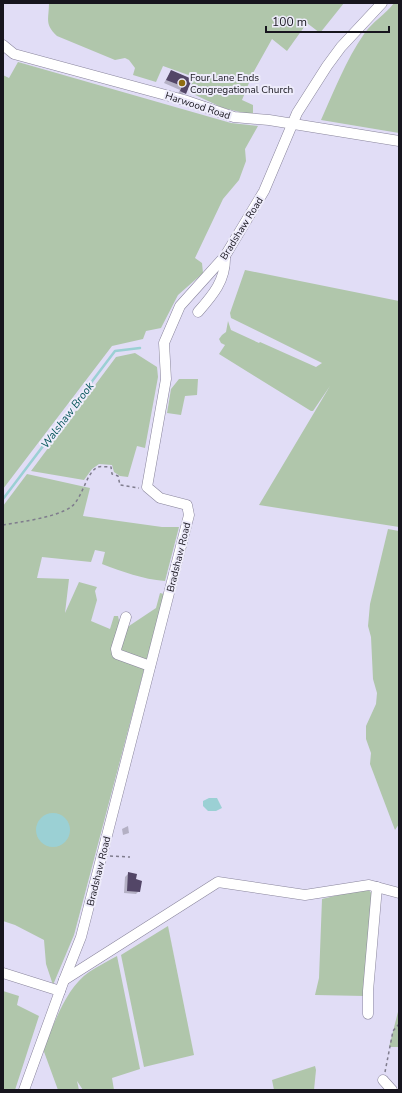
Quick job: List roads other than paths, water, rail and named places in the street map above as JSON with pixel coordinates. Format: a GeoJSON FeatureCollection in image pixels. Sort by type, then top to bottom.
{"type":"FeatureCollection","features":[{"type":"Feature","properties":{"kind":"street","name":"Bradshaw Road"},"geometry":{"type":"LineString","coordinates":[[24,1090],[60,990],[81,938],[189,515],[187,505],[160,498],[147,487],[166,379],[164,343],[180,306],[225,256],[264,191],[297,113],[340,47],[382,3]]}},
{"type":"Feature","properties":{"kind":"street","name":"Harwood Road"},"geometry":{"type":"LineString","coordinates":[[5,49],[14,54],[184,100],[234,117],[293,124],[399,141]]}},
{"type":"Feature","properties":{"kind":"street"},"geometry":{"type":"LineString","coordinates":[[198,312],[219,286],[226,266],[225,256]]}},
{"type":"Feature","properties":{"kind":"street"},"geometry":{"type":"LineString","coordinates":[[126,617],[116,649],[117,654],[150,666]]}},
{"type":"Feature","properties":{"kind":"street"},"geometry":{"type":"LineString","coordinates":[[64,980],[218,882],[305,895],[369,885],[399,893]]}},
{"type":"Feature","properties":{"kind":"street"},"geometry":{"type":"LineString","coordinates":[[368,1014],[368,991],[377,887]]}},
{"type":"Feature","properties":{"kind":"street"},"geometry":{"type":"LineString","coordinates":[[3,973],[60,990]]}},
{"type":"Feature","properties":{"kind":"street"},"geometry":{"type":"LineString","coordinates":[[383,1080],[392,1090]]}},
{"type":"Feature","properties":{"kind":"waterway","name":"Walshaw Brook"},"geometry":{"type":"LineString","coordinates":[[3,499],[115,351],[140,348]]}},
{"type":"Feature","properties":{"kind":"place","name":"Four Lane Ends Congregational Church"},"geometry":{"type":"Point","coordinates":[182,83]}}]}
